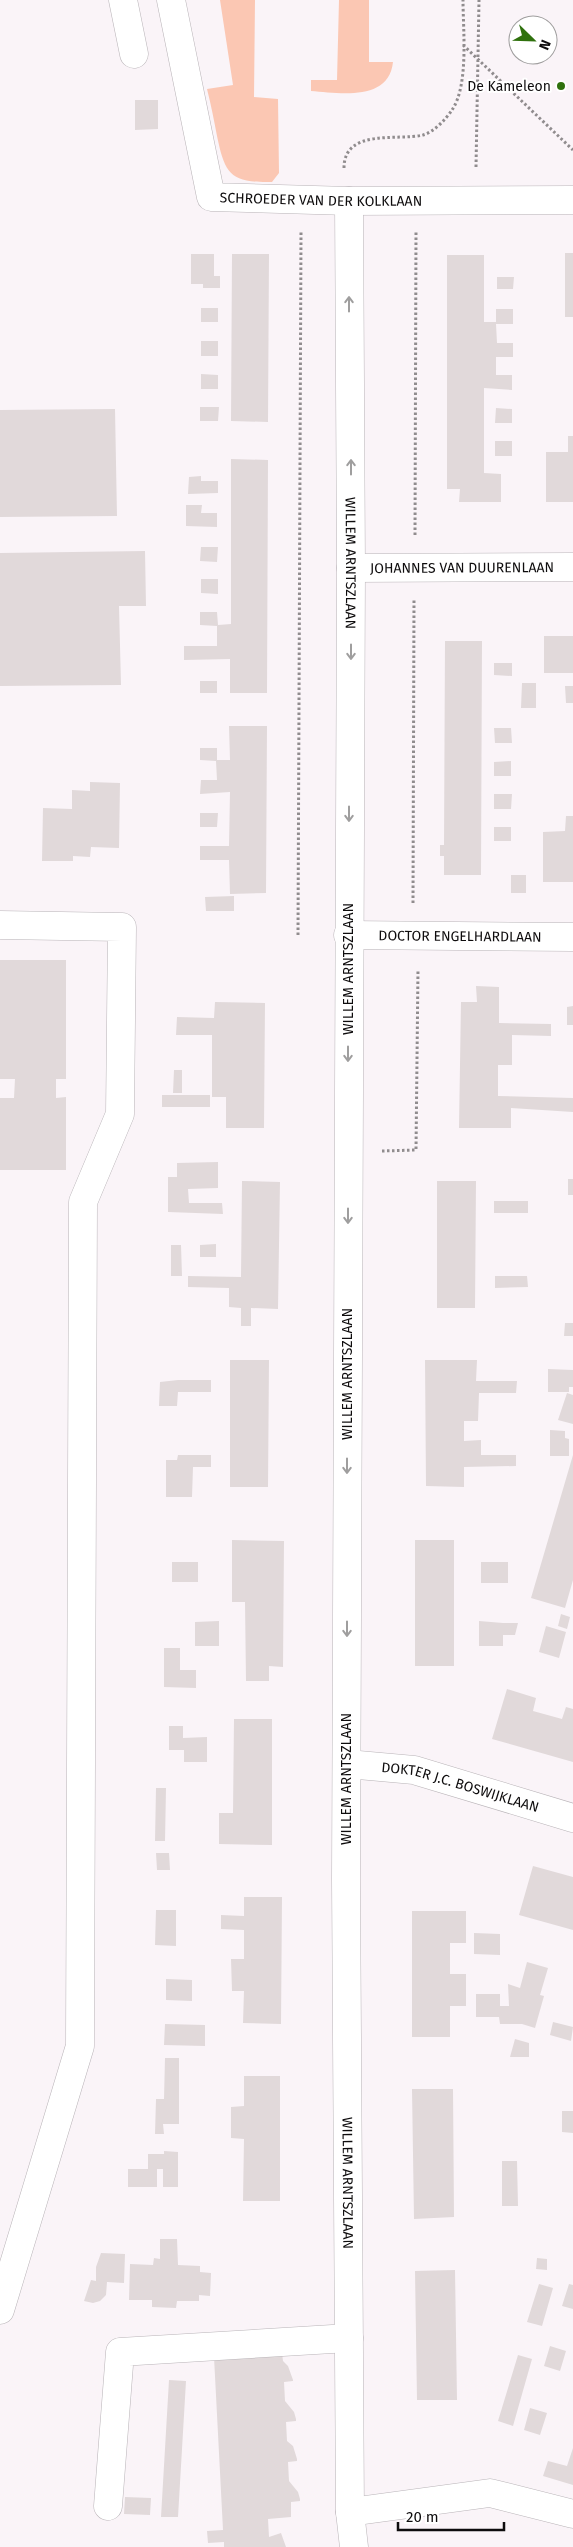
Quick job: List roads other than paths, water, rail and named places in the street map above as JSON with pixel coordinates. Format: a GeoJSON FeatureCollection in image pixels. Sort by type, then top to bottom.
{"type":"FeatureCollection","features":[{"type":"Feature","properties":{"kind":"street"},"geometry":{"type":"LineString","coordinates":[[124,0],[134,54]]}},
{"type":"Feature","properties":{"kind":"street","name":"SCHROEDER VAN DER KOLKLAAN"},"geometry":{"type":"LineString","coordinates":[[171,0],[211,197],[349,201],[573,200]]}},
{"type":"Feature","properties":{"kind":"street","name":"WILLEM ARNTSZLAAN"},"geometry":{"type":"LineString","coordinates":[[349,201],[351,568],[348,935],[347,1764],[350,2512],[354,2547]]}},
{"type":"Feature","properties":{"kind":"street","name":"JOHANNES VAN DUURENLAAN"},"geometry":{"type":"LineString","coordinates":[[351,568],[573,567]]}},
{"type":"Feature","properties":{"kind":"street"},"geometry":{"type":"LineString","coordinates":[[0,925],[122,927],[120,1114],[83,1202],[80,2046],[0,2310]]}},
{"type":"Feature","properties":{"kind":"street","name":"DOCTOR ENGELHARDLAAN"},"geometry":{"type":"LineString","coordinates":[[348,935],[573,937]]}},
{"type":"Feature","properties":{"kind":"street","name":"DOKTER J.C. BOSWIJKLAAN"},"geometry":{"type":"LineString","coordinates":[[347,1764],[414,1770],[573,1818]]}},
{"type":"Feature","properties":{"kind":"street"},"geometry":{"type":"LineString","coordinates":[[108,2506],[120,2352],[349,2338]]}},
{"type":"Feature","properties":{"kind":"street"},"geometry":{"type":"LineString","coordinates":[[350,2512],[490,2493],[573,2514]]}},
{"type":"Feature","properties":{"kind":"place","name":"De Kameleon"},"geometry":{"type":"Point","coordinates":[561,86]}}]}
